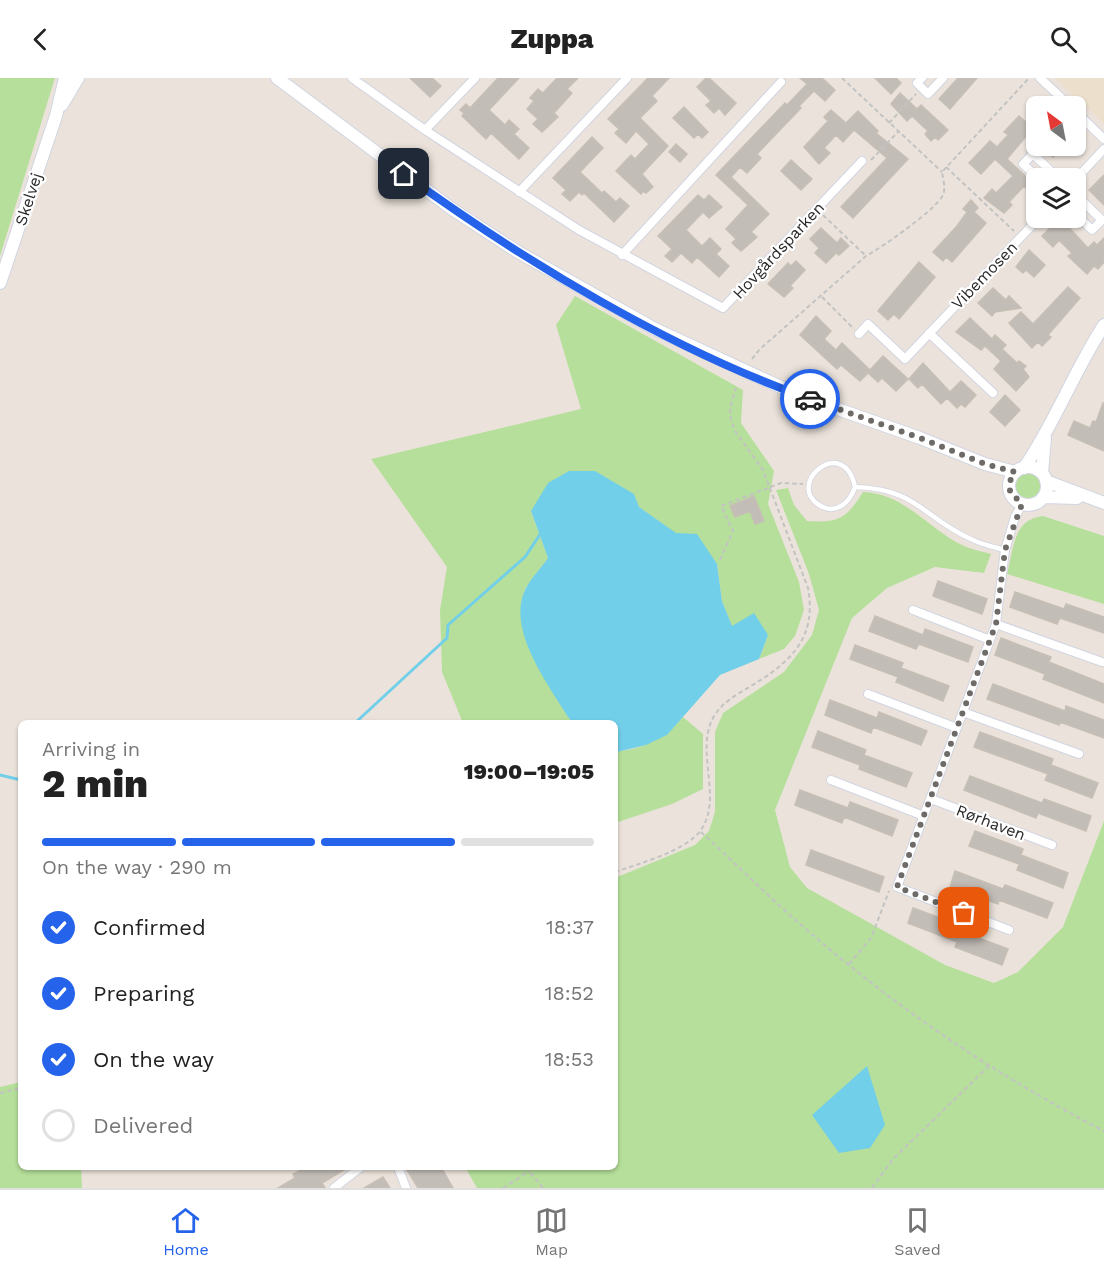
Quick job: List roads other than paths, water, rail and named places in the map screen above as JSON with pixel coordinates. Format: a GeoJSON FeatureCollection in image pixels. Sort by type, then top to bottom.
{"type":"FeatureCollection","features":[{"type":"Feature","properties":{"kind":"main road","name":"Skelvej"},"geometry":{"type":"LineString","coordinates":[[0,283],[56,116],[65,78]]}},
{"type":"Feature","properties":{"kind":"main road","name":"Skelvej"},"geometry":{"type":"LineString","coordinates":[[56,116],[78,78]]}},
{"type":"Feature","properties":{"kind":"main road"},"geometry":{"type":"LineString","coordinates":[[277,78],[452,209],[585,292],[675,339],[798,395],[920,438],[985,464],[1020,470],[1034,468],[1044,477],[1084,498]]}},
{"type":"Feature","properties":{"kind":"main road"},"geometry":{"type":"LineString","coordinates":[[1009,487],[1045,437],[1100,340],[1104,325]]}},
{"type":"Feature","properties":{"kind":"main road"},"geometry":{"type":"LineString","coordinates":[[1044,497],[1045,437]]}},
{"type":"Feature","properties":{"kind":"main road"},"geometry":{"type":"LineString","coordinates":[[985,464],[1009,487],[1013,497],[1022,504],[1034,504],[1044,497],[1084,498],[1104,503]]}},
{"type":"Feature","properties":{"kind":"street","name":"Hovgårdsparken"},"geometry":{"type":"LineString","coordinates":[[352,78],[519,192],[622,255],[723,308],[862,161]]}},
{"type":"Feature","properties":{"kind":"street"},"geometry":{"type":"LineString","coordinates":[[425,130],[475,78]]}},
{"type":"Feature","properties":{"kind":"street"},"geometry":{"type":"LineString","coordinates":[[519,192],[627,78]]}},
{"type":"Feature","properties":{"kind":"street"},"geometry":{"type":"LineString","coordinates":[[922,78],[917,83],[928,93],[943,78]]}},
{"type":"Feature","properties":{"kind":"street"},"geometry":{"type":"LineString","coordinates":[[1040,78],[1059,96]]}},
{"type":"Feature","properties":{"kind":"street"},"geometry":{"type":"LineString","coordinates":[[622,255],[782,82]]}},
{"type":"Feature","properties":{"kind":"street"},"geometry":{"type":"LineString","coordinates":[[1086,122],[1104,139]]}},
{"type":"Feature","properties":{"kind":"street"},"geometry":{"type":"LineString","coordinates":[[1086,168],[1104,149]]}},
{"type":"Feature","properties":{"kind":"street"},"geometry":{"type":"LineString","coordinates":[[1027,168],[1023,164],[1033,154],[1048,168]]}},
{"type":"Feature","properties":{"kind":"street"},"geometry":{"type":"LineString","coordinates":[[1086,205],[1102,220],[1092,230],[1086,224]]}},
{"type":"Feature","properties":{"kind":"street","name":"Vibemosen"},"geometry":{"type":"LineString","coordinates":[[859,334],[868,324],[905,359],[1029,228]]}},
{"type":"Feature","properties":{"kind":"street"},"geometry":{"type":"LineString","coordinates":[[929,333],[993,393]]}},
{"type":"Feature","properties":{"kind":"street"},"geometry":{"type":"LineString","coordinates":[[1009,930],[897,887],[996,624],[1005,550],[1022,504]]}},
{"type":"Feature","properties":{"kind":"street"},"geometry":{"type":"LineString","coordinates":[[913,610],[990,640]]}},
{"type":"Feature","properties":{"kind":"street"},"geometry":{"type":"LineString","coordinates":[[996,624],[1102,662]]}},
{"type":"Feature","properties":{"kind":"street"},"geometry":{"type":"LineString","coordinates":[[868,694],[957,728]]}},
{"type":"Feature","properties":{"kind":"street"},"geometry":{"type":"LineString","coordinates":[[963,712],[1079,754]]}},
{"type":"Feature","properties":{"kind":"street"},"geometry":{"type":"LineString","coordinates":[[831,780],[924,816]]}},
{"type":"Feature","properties":{"kind":"street","name":"Rørhaven"},"geometry":{"type":"LineString","coordinates":[[930,799],[1052,845]]}},
{"type":"Feature","properties":{"kind":"street"},"geometry":{"type":"LineString","coordinates":[[334,1188],[357,1170]]}},
{"type":"Feature","properties":{"kind":"street"},"geometry":{"type":"LineString","coordinates":[[399,1170],[406,1188]]}},
{"type":"Feature","properties":{"kind":"lane"},"geometry":{"type":"LineString","coordinates":[[833,463],[844,467],[852,476],[855,488],[851,499],[842,507],[830,509],[819,505],[811,496],[809,484],[813,473],[822,465],[833,463]]}},
{"type":"Feature","properties":{"kind":"lane"},"geometry":{"type":"LineString","coordinates":[[855,488],[880,488],[903,495],[974,541],[1005,550]]}},
{"type":"Feature","properties":{"kind":"water"},"geometry":{"type":"Polygon","coordinates":[[[569,471],[595,471],[634,494],[639,507],[676,533],[697,534],[717,564],[722,601],[732,626],[754,613],[768,635],[759,659],[720,675],[667,735],[646,745],[618,752],[618,720],[570,720],[540,672],[525,638],[521,620],[521,604],[526,588],[548,558],[531,511],[548,483],[569,471]]]}},
{"type":"Feature","properties":{"kind":"water"},"geometry":{"type":"Polygon","coordinates":[[[867,1066],[885,1125],[870,1148],[839,1153],[812,1115],[867,1066]]]}},
{"type":"Feature","properties":{"kind":"waterway"},"geometry":{"type":"LineString","coordinates":[[358,720],[447,638],[448,625],[525,557],[541,533]]}},
{"type":"Feature","properties":{"kind":"waterway"},"geometry":{"type":"LineString","coordinates":[[0,775],[18,779]]}}]}
